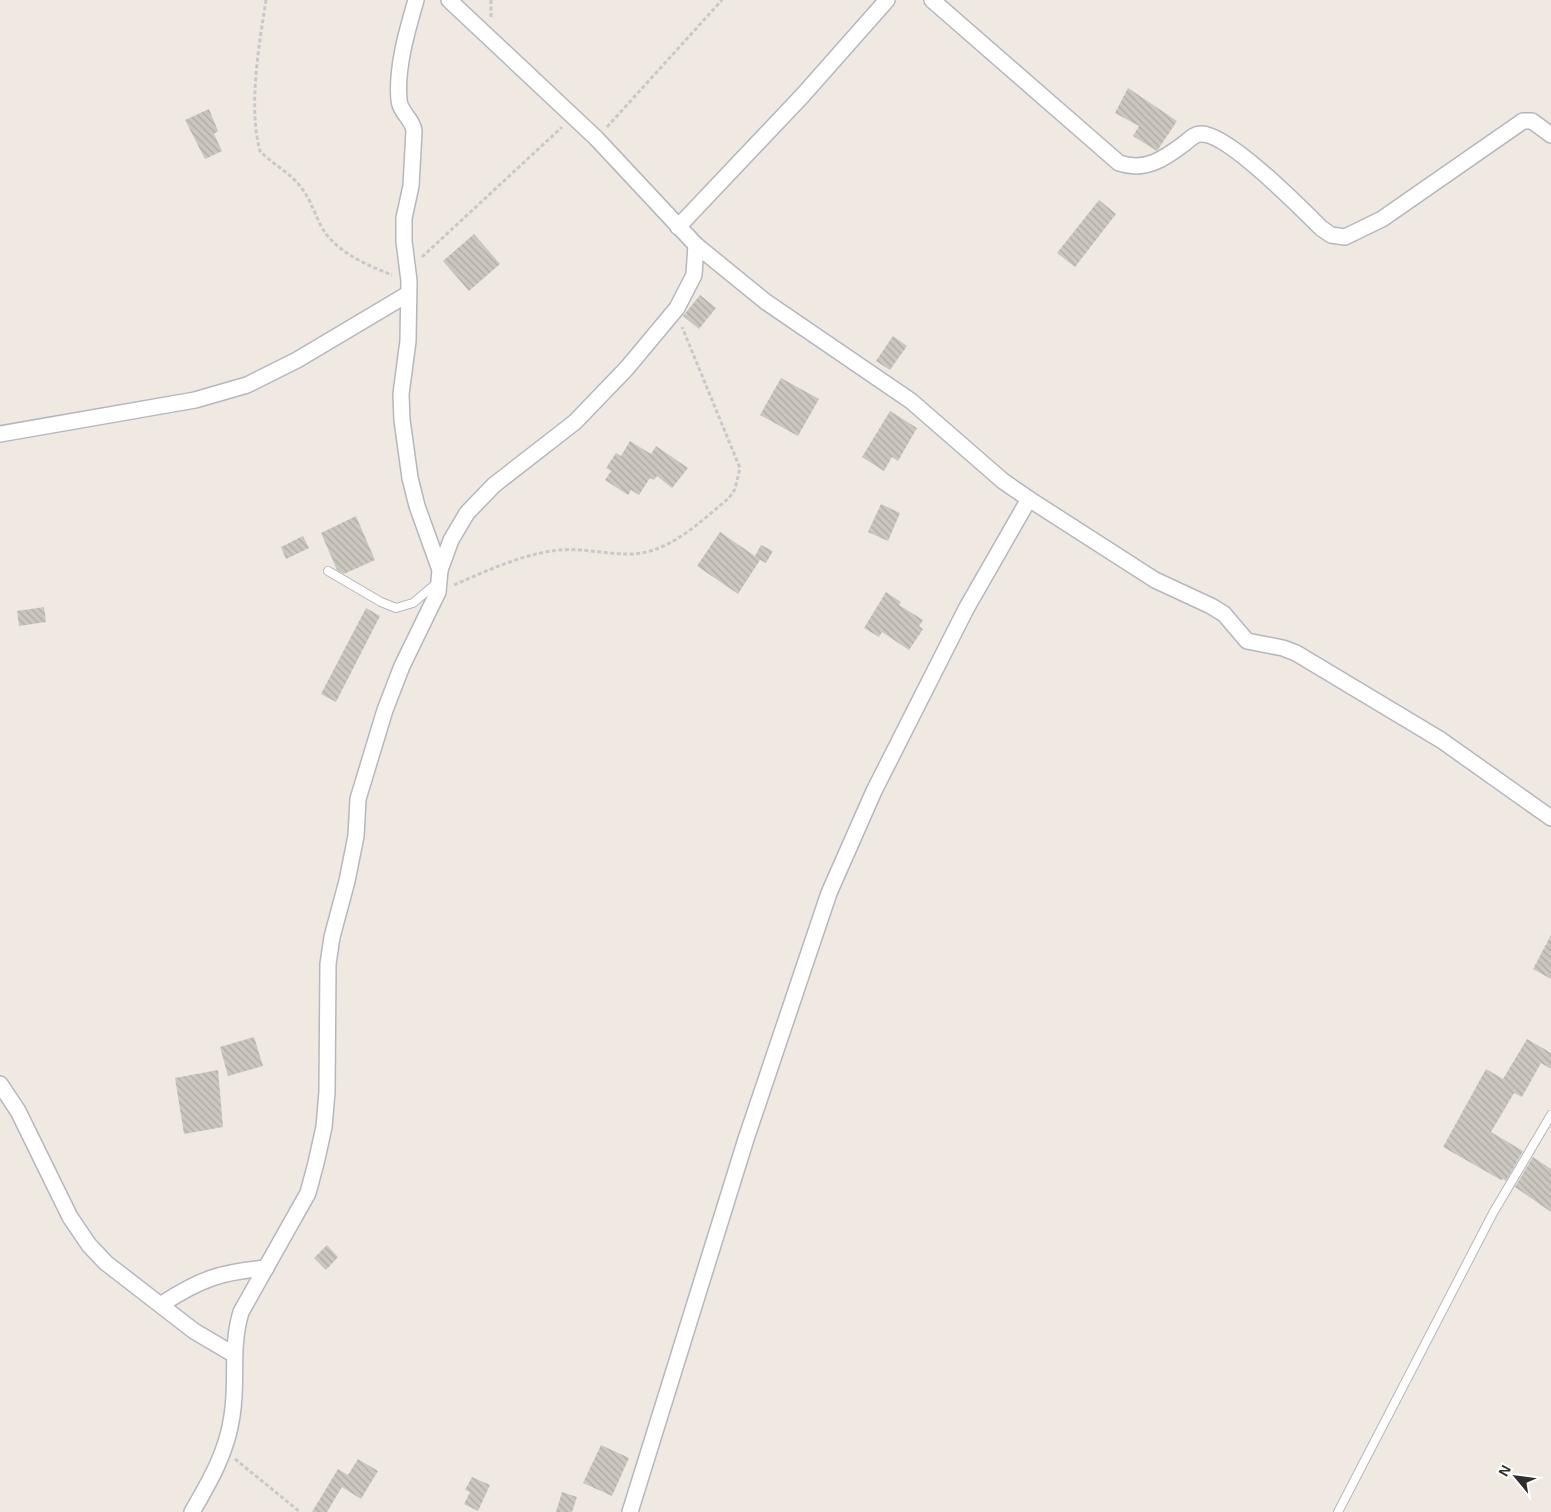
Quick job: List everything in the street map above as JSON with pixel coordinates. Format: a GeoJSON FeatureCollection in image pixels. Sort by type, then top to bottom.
{"type":"FeatureCollection","features":[{"type":"Feature","properties":{"kind":"street"},"geometry":{"type":"LineString","coordinates":[[416,0],[403,55],[399,101],[404,114],[414,126],[411,186],[404,218],[408,281],[408,341],[401,394],[402,420],[410,478],[439,581]]}},
{"type":"Feature","properties":{"kind":"street"},"geometry":{"type":"LineString","coordinates":[[448,0],[596,138],[696,245],[766,302],[911,401],[1003,481],[1155,580],[1224,614],[1246,641],[1283,648],[1296,653],[1441,740],[1551,818]]}},
{"type":"Feature","properties":{"kind":"street"},"geometry":{"type":"LineString","coordinates":[[678,227],[796,102],[887,0]]}},
{"type":"Feature","properties":{"kind":"street"},"geometry":{"type":"LineString","coordinates":[[932,0],[1119,163],[1131,167],[1141,167],[1164,159],[1196,134],[1207,134],[1234,149],[1331,235],[1345,237],[1382,219],[1523,121],[1532,121],[1551,136]]}},
{"type":"Feature","properties":{"kind":"street"},"geometry":{"type":"LineString","coordinates":[[192,1512],[225,1451],[234,1400],[233,1354],[235,1332],[241,1312],[308,1192],[324,1127],[327,1092],[328,964],[332,937],[347,881],[356,836],[358,799],[385,710],[439,581],[452,540],[467,513],[494,484],[575,422],[627,368],[676,308],[694,275],[696,245]]}},
{"type":"Feature","properties":{"kind":"street"},"geometry":{"type":"LineString","coordinates":[[0,434],[195,400],[247,385],[296,360],[408,281]]}},
{"type":"Feature","properties":{"kind":"street"},"geometry":{"type":"LineString","coordinates":[[630,1512],[749,1130],[829,893],[874,791],[966,609],[1029,499]]}},
{"type":"Feature","properties":{"kind":"street"},"geometry":{"type":"LineString","coordinates":[[0,1084],[18,1111],[70,1217],[89,1245],[113,1268],[162,1304],[194,1331],[233,1354]]}},
{"type":"Feature","properties":{"kind":"street"},"geometry":{"type":"LineString","coordinates":[[0,1109],[18,1111]]}},
{"type":"Feature","properties":{"kind":"street"},"geometry":{"type":"LineString","coordinates":[[162,1304],[203,1279],[220,1274],[266,1268]]}},
{"type":"Feature","properties":{"kind":"lane"},"geometry":{"type":"LineString","coordinates":[[328,571],[381,602],[396,608],[413,603],[439,581]]}},
{"type":"Feature","properties":{"kind":"lane"},"geometry":{"type":"LineString","coordinates":[[1338,1512],[1493,1213],[1551,1115]]}},
{"type":"Feature","properties":{"kind":"path"},"geometry":{"type":"LineString","coordinates":[[266,0],[260,42],[255,117],[260,151],[299,184],[308,196],[322,228],[331,239],[360,261],[408,281],[574,117]]}},
{"type":"Feature","properties":{"kind":"path"},"geometry":{"type":"LineString","coordinates":[[596,138],[722,0]]}},
{"type":"Feature","properties":{"kind":"path"},"geometry":{"type":"LineString","coordinates":[[439,581],[538,554],[577,549],[630,554],[658,549],[675,540],[729,498],[735,489],[740,468],[733,447],[702,381],[676,308]]}},
{"type":"Feature","properties":{"kind":"path"},"geometry":{"type":"LineString","coordinates":[[225,1451],[300,1512]]}},
{"type":"Feature","properties":{"kind":"building"},"geometry":{"type":"Polygon","coordinates":[[[1128,88],[1177,121],[1157,151],[1133,136],[1139,126],[1115,113],[1128,88]]]}},
{"type":"Feature","properties":{"kind":"building"},"geometry":{"type":"Polygon","coordinates":[[[209,109],[218,131],[214,134],[222,151],[205,159],[185,120],[209,109]]]}},
{"type":"Feature","properties":{"kind":"building"},"geometry":{"type":"Polygon","coordinates":[[[1099,200],[1116,214],[1075,267],[1057,253],[1099,200]]]}},
{"type":"Feature","properties":{"kind":"building"},"geometry":{"type":"Polygon","coordinates":[[[474,234],[500,264],[469,291],[443,261],[474,234]]]}},
{"type":"Feature","properties":{"kind":"building"},"geometry":{"type":"Polygon","coordinates":[[[700,295],[716,308],[699,329],[683,316],[700,295]]]}},
{"type":"Feature","properties":{"kind":"building"},"geometry":{"type":"Polygon","coordinates":[[[893,336],[907,346],[890,370],[876,361],[893,336]]]}},
{"type":"Feature","properties":{"kind":"building"},"geometry":{"type":"Polygon","coordinates":[[[781,378],[819,399],[798,436],[760,415],[781,378]]]}},
{"type":"Feature","properties":{"kind":"building"},"geometry":{"type":"Polygon","coordinates":[[[890,411],[917,428],[898,461],[892,457],[884,471],[862,457],[890,411]]]}},
{"type":"Feature","properties":{"kind":"building"},"geometry":{"type":"Polygon","coordinates":[[[630,441],[651,454],[656,446],[688,468],[672,488],[657,476],[654,480],[650,478],[639,495],[631,490],[628,495],[605,480],[611,471],[606,468],[616,453],[621,456],[630,441]]]}},
{"type":"Feature","properties":{"kind":"building"},"geometry":{"type":"Polygon","coordinates":[[[881,504],[900,513],[888,541],[868,532],[881,504]]]}},
{"type":"Feature","properties":{"kind":"building"},"geometry":{"type":"Polygon","coordinates":[[[356,516],[375,560],[344,574],[337,570],[321,533],[356,516]]]}},
{"type":"Feature","properties":{"kind":"building"},"geometry":{"type":"Polygon","coordinates":[[[720,532],[755,556],[761,545],[773,551],[766,563],[760,560],[738,594],[697,566],[720,532]]]}},
{"type":"Feature","properties":{"kind":"building"},"geometry":{"type":"Polygon","coordinates":[[[303,536],[309,548],[286,559],[281,547],[303,536]]]}},
{"type":"Feature","properties":{"kind":"building"},"geometry":{"type":"Polygon","coordinates":[[[886,592],[901,602],[899,605],[923,620],[919,626],[923,629],[909,650],[882,632],[879,637],[864,628],[886,592]]]}},
{"type":"Feature","properties":{"kind":"building"},"geometry":{"type":"Polygon","coordinates":[[[44,607],[46,622],[19,626],[17,611],[44,607]]]}},
{"type":"Feature","properties":{"kind":"building"},"geometry":{"type":"Polygon","coordinates":[[[366,608],[380,616],[336,702],[321,694],[366,608]]]}},
{"type":"Feature","properties":{"kind":"building"},"geometry":{"type":"Polygon","coordinates":[[[1551,935],[1551,979],[1533,969],[1551,935]]]}},
{"type":"Feature","properties":{"kind":"building"},"geometry":{"type":"Polygon","coordinates":[[[254,1037],[263,1066],[228,1076],[220,1047],[254,1037]]]}},
{"type":"Feature","properties":{"kind":"building"},"geometry":{"type":"Polygon","coordinates":[[[1527,1039],[1551,1053],[1551,1069],[1541,1063],[1522,1097],[1514,1093],[1491,1132],[1523,1151],[1506,1181],[1443,1147],[1486,1069],[1503,1079],[1527,1039]]]}},
{"type":"Feature","properties":{"kind":"building"},"geometry":{"type":"Polygon","coordinates":[[[218,1070],[223,1127],[184,1134],[175,1078],[218,1070]]]}},
{"type":"Feature","properties":{"kind":"building"},"geometry":{"type":"Polygon","coordinates":[[[1533,1157],[1551,1169],[1551,1212],[1515,1187],[1533,1157]]]}},
{"type":"Feature","properties":{"kind":"building"},"geometry":{"type":"Polygon","coordinates":[[[327,1245],[338,1257],[326,1270],[314,1258],[327,1245]]]}},
{"type":"Feature","properties":{"kind":"building"},"geometry":{"type":"Polygon","coordinates":[[[601,1445],[629,1458],[612,1496],[583,1483],[601,1445]]]}},
{"type":"Feature","properties":{"kind":"building"},"geometry":{"type":"Polygon","coordinates":[[[358,1459],[378,1471],[361,1499],[342,1487],[327,1512],[312,1512],[338,1469],[348,1475],[358,1459]]]}},
{"type":"Feature","properties":{"kind":"building"},"geometry":{"type":"Polygon","coordinates":[[[472,1477],[490,1485],[478,1511],[464,1504],[470,1492],[465,1490],[472,1477]]]}},
{"type":"Feature","properties":{"kind":"building"},"geometry":{"type":"Polygon","coordinates":[[[562,1492],[577,1497],[572,1512],[556,1512],[562,1492]]]}}]}
